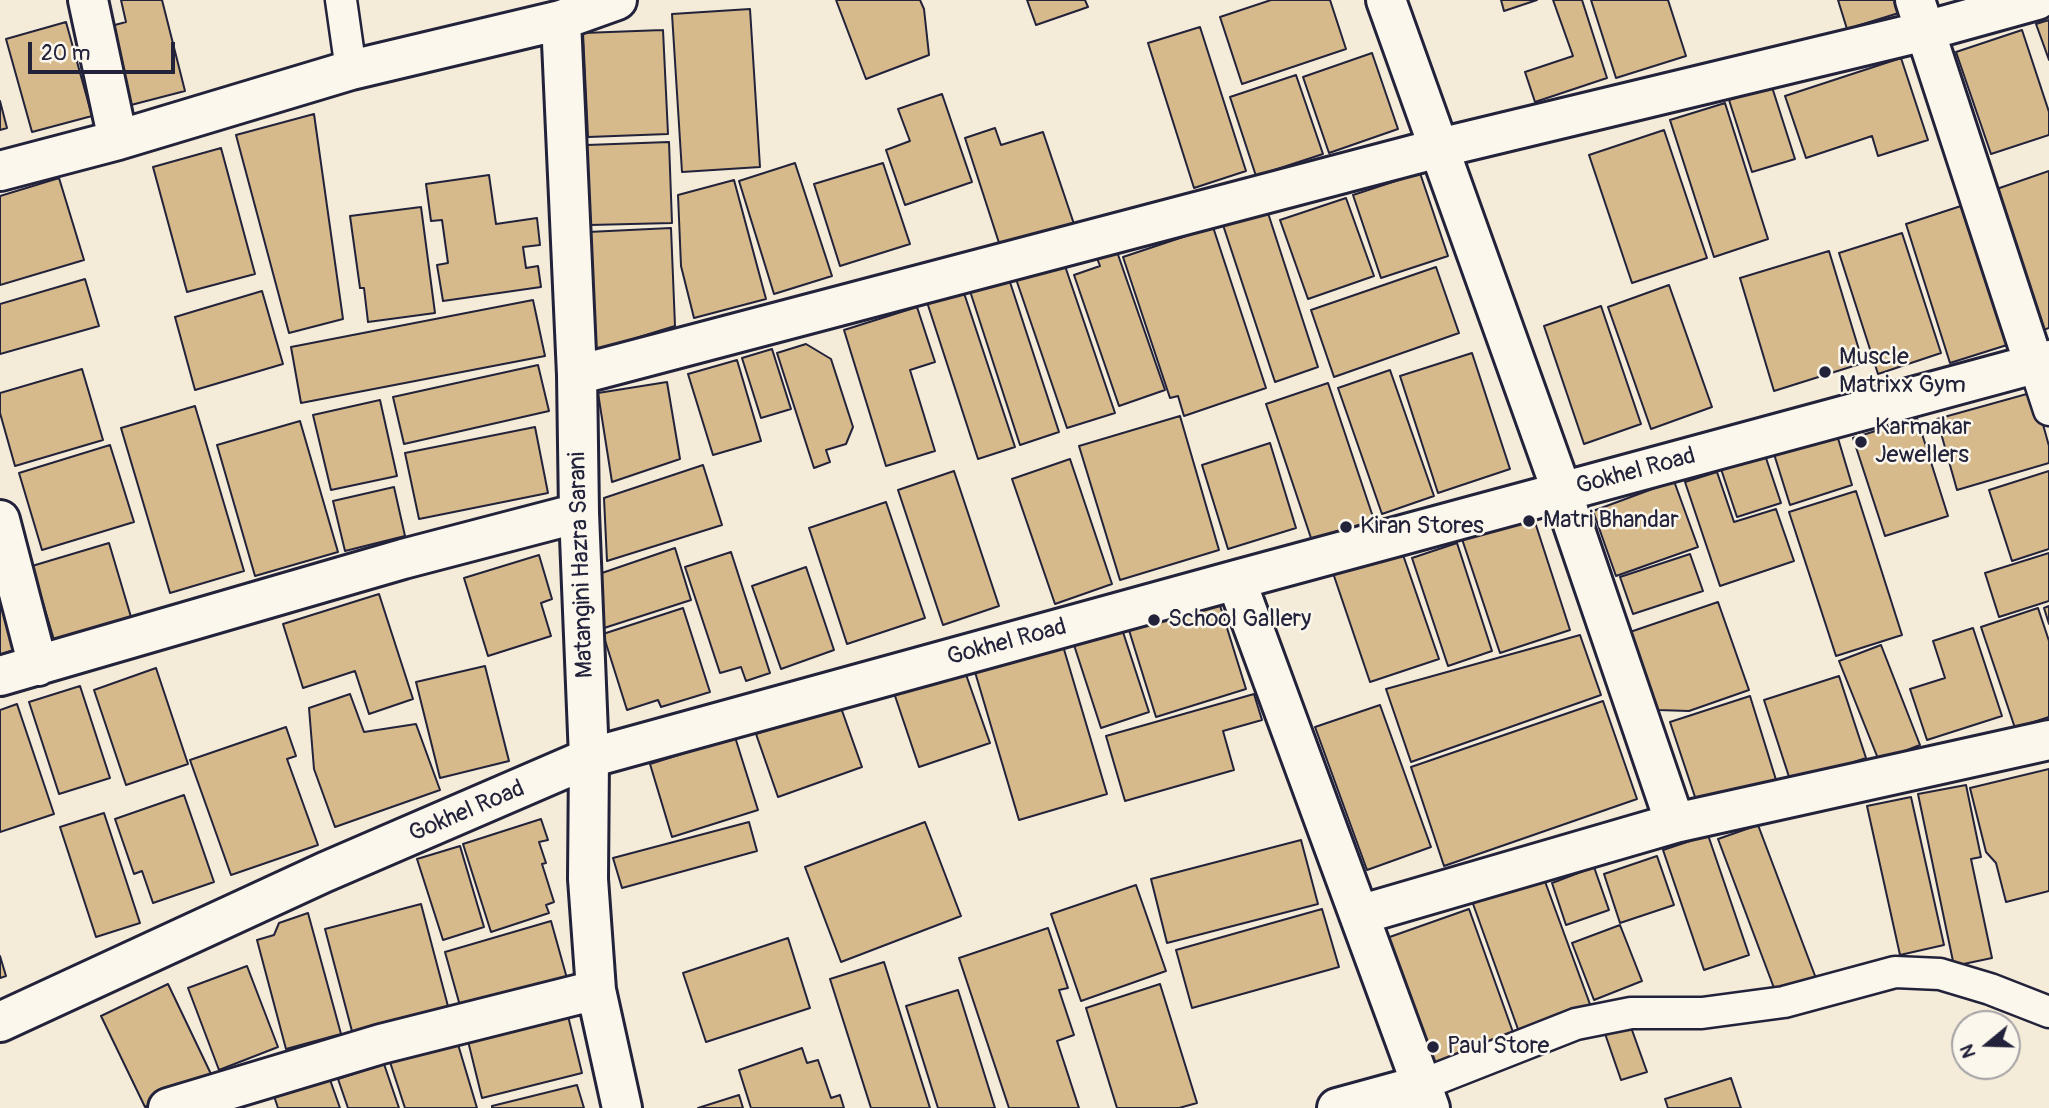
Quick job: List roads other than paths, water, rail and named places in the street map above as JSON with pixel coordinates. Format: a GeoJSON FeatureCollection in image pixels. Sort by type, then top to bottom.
{"type":"FeatureCollection","features":[{"type":"Feature","properties":{"kind":"street"},"geometry":{"type":"LineString","coordinates":[[88,0],[118,140]]}},
{"type":"Feature","properties":{"kind":"street"},"geometry":{"type":"LineString","coordinates":[[0,171],[118,140],[351,70],[562,20],[617,0]]}},
{"type":"Feature","properties":{"kind":"street"},"geometry":{"type":"LineString","coordinates":[[1386,0],[1562,492],[1675,823]]}},
{"type":"Feature","properties":{"kind":"street"},"geometry":{"type":"LineString","coordinates":[[577,375],[1439,148],[1920,16],[2037,0]]}},
{"type":"Feature","properties":{"kind":"street"},"geometry":{"type":"LineString","coordinates":[[1920,16],[2042,362]]}},
{"type":"Feature","properties":{"kind":"street","name":"Matangini Hazra Sarani"},"geometry":{"type":"LineString","coordinates":[[562,20],[589,758],[588,879],[596,990],[622,1108]]}},
{"type":"Feature","properties":{"kind":"street","name":"Gokhel Road"},"geometry":{"type":"LineString","coordinates":[[0,1022],[326,872],[589,758],[2042,362]]}},
{"type":"Feature","properties":{"kind":"street"},"geometry":{"type":"LineString","coordinates":[[0,676],[403,559],[579,513]]}},
{"type":"Feature","properties":{"kind":"street"},"geometry":{"type":"LineString","coordinates":[[0,520],[38,666]]}},
{"type":"Feature","properties":{"kind":"street"},"geometry":{"type":"LineString","coordinates":[[1236,580],[1426,1096],[1336,1108]]}},
{"type":"Feature","properties":{"kind":"street"},"geometry":{"type":"LineString","coordinates":[[1359,915],[1675,823],[2049,740]]}},
{"type":"Feature","properties":{"kind":"street"},"geometry":{"type":"LineString","coordinates":[[168,1108],[382,1044],[596,990]]}},
{"type":"Feature","properties":{"kind":"lane"},"geometry":{"type":"LineString","coordinates":[[341,0],[351,70]]}},
{"type":"Feature","properties":{"kind":"lane"},"geometry":{"type":"LineString","coordinates":[[2042,362],[2049,410]]}},
{"type":"Feature","properties":{"kind":"lane"},"geometry":{"type":"LineString","coordinates":[[1426,1096],[1576,1024],[1631,1013],[1702,1013],[1784,1002],[1895,971],[1940,974],[1990,989],[2049,1012]]}},
{"type":"Feature","properties":{"kind":"place","name":"Muscle Matrixx Gym"},"geometry":{"type":"Point","coordinates":[1825,372]}},
{"type":"Feature","properties":{"kind":"place","name":"Karmakar Jewellers"},"geometry":{"type":"Point","coordinates":[1861,442]}},
{"type":"Feature","properties":{"kind":"place","name":"Matri Bhandar"},"geometry":{"type":"Point","coordinates":[1529,521]}},
{"type":"Feature","properties":{"kind":"place","name":"Kiran Stores"},"geometry":{"type":"Point","coordinates":[1346,527]}},
{"type":"Feature","properties":{"kind":"place","name":"School Gallery"},"geometry":{"type":"Point","coordinates":[1154,620]}},
{"type":"Feature","properties":{"kind":"place","name":"Paul Store"},"geometry":{"type":"Point","coordinates":[1433,1047]}}]}
